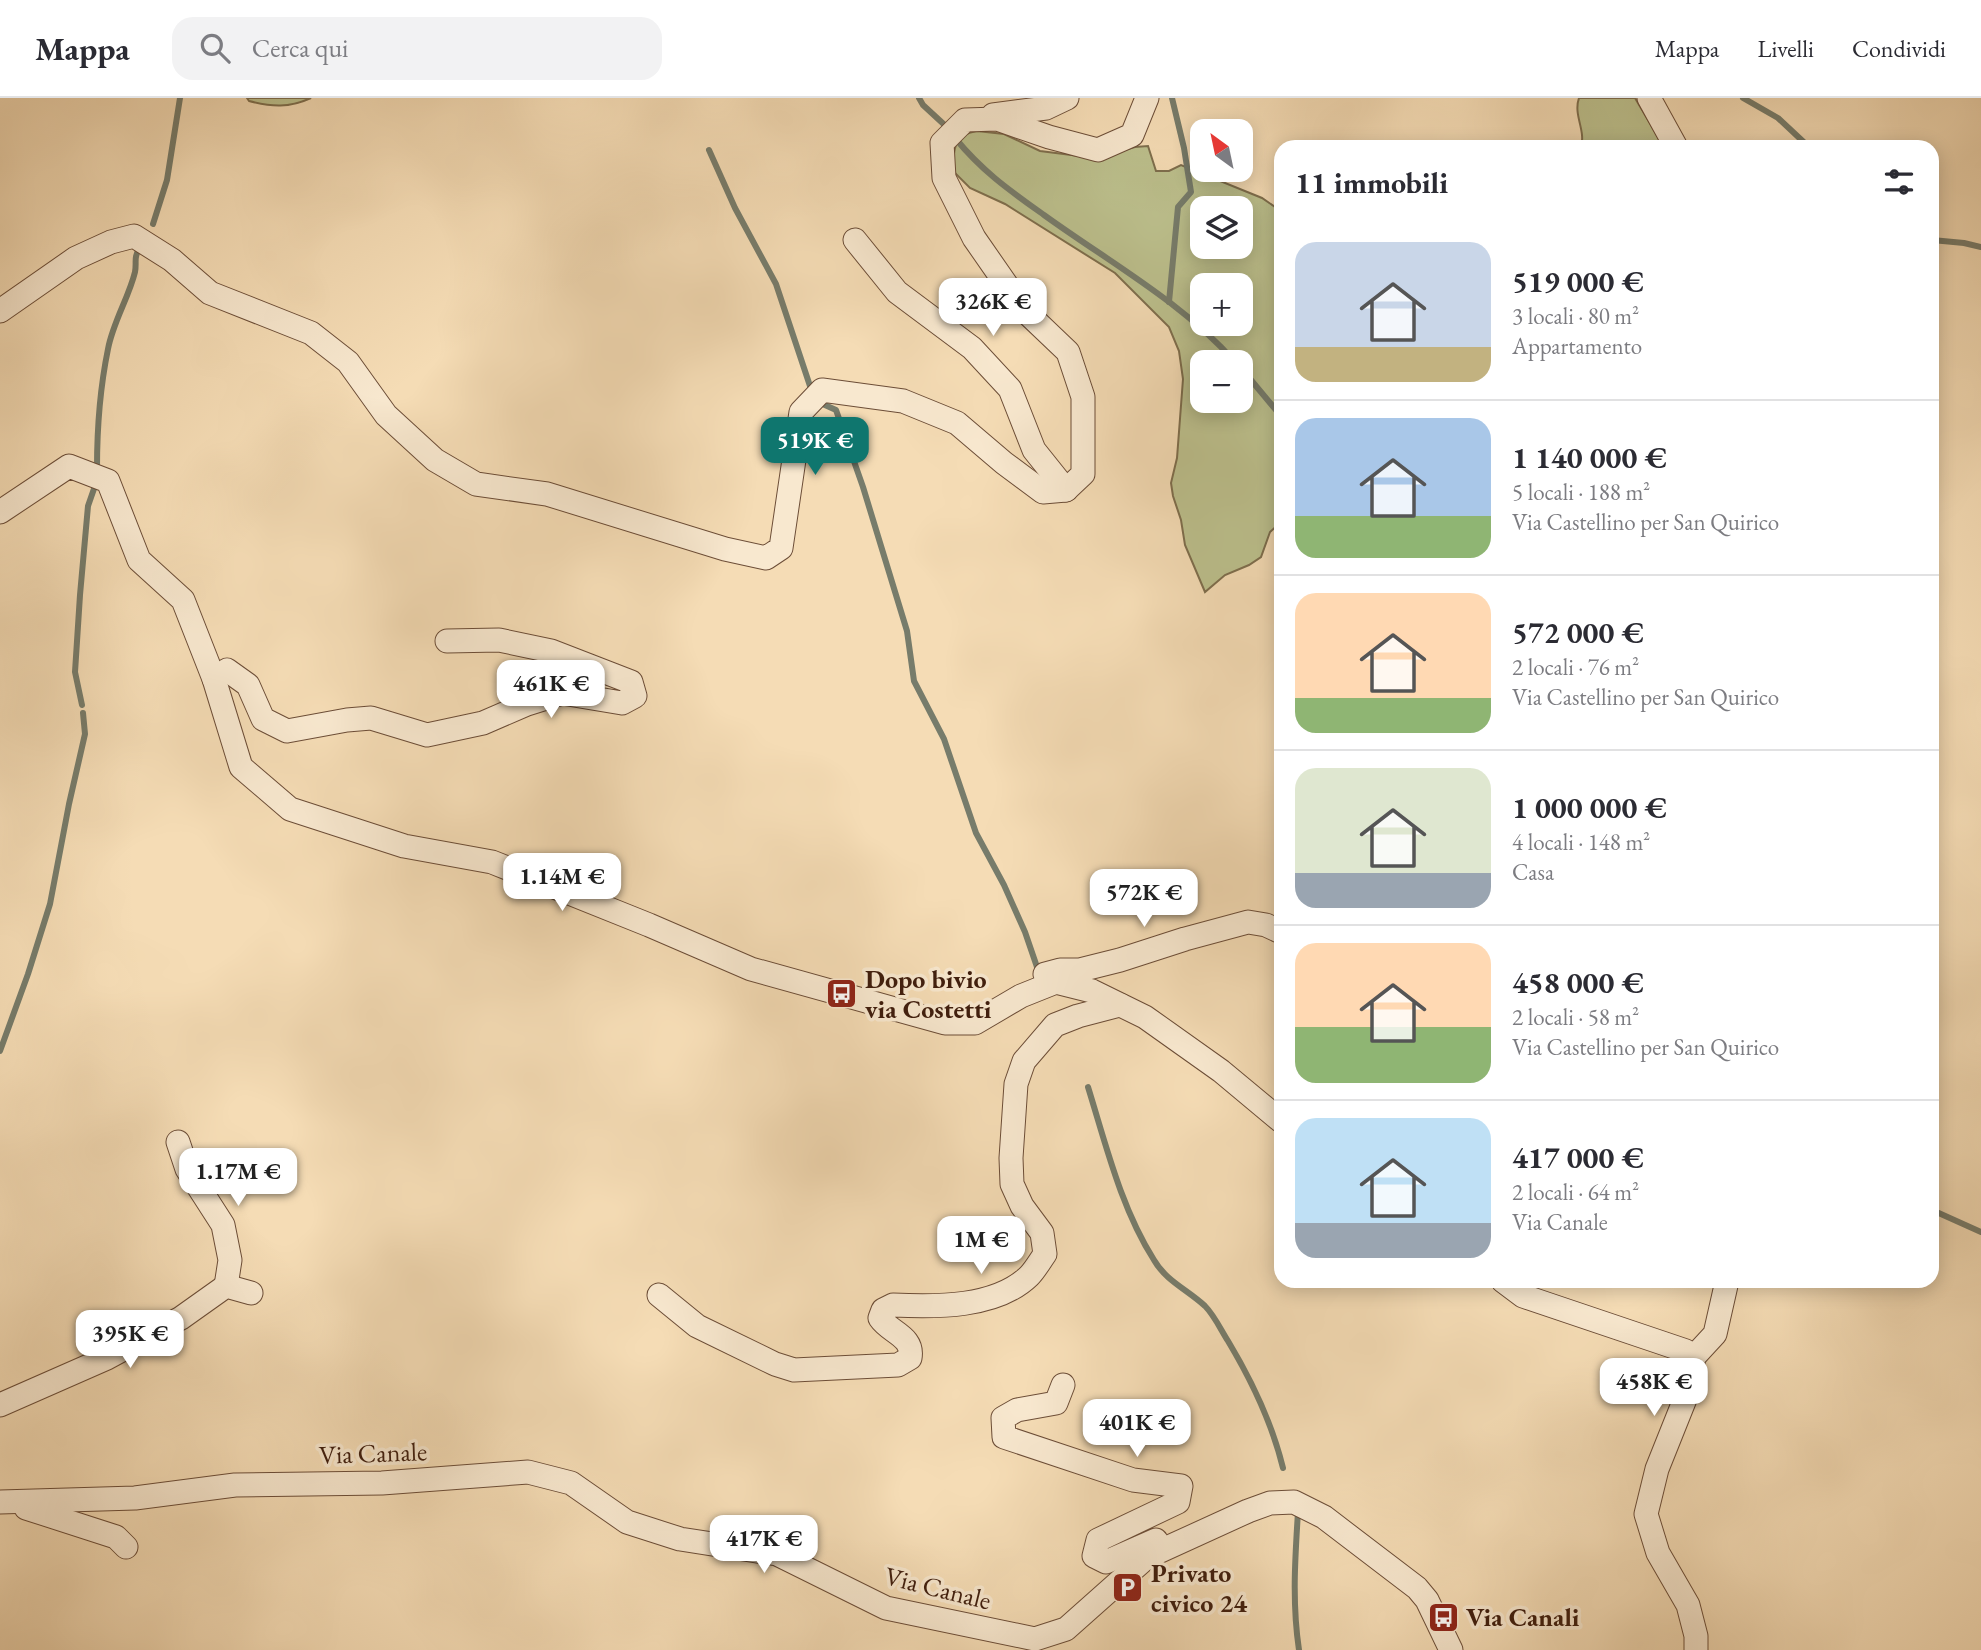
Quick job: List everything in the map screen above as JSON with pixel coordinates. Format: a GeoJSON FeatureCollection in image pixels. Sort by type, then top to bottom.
{"type":"FeatureCollection","features":[{"type":"Feature","properties":{"kind":"street"},"geometry":{"type":"LineString","coordinates":[[980,120],[990,115],[1046,108],[1067,98]]}},
{"type":"Feature","properties":{"kind":"street"},"geometry":{"type":"LineString","coordinates":[[0,311],[76,258],[111,242],[134,236],[172,260],[210,293],[311,333],[348,362],[386,415],[435,460],[475,484],[547,494],[725,549],[766,558],[781,548],[801,412],[822,390],[903,401],[957,423],[1043,492],[1066,490],[1083,474],[1083,397],[1068,352],[1024,310],[974,238],[944,178],[942,143],[965,120],[997,119],[1097,150],[1132,135],[1147,98]]}},
{"type":"Feature","properties":{"kind":"street"},"geometry":{"type":"LineString","coordinates":[[1649,98],[1672,140]]}},
{"type":"Feature","properties":{"kind":"street"},"geometry":{"type":"LineString","coordinates":[[855,240],[897,292],[972,348],[1010,389],[1034,450],[1066,490]]}},
{"type":"Feature","properties":{"kind":"street"},"geometry":{"type":"LineString","coordinates":[[0,512],[69,466],[108,481],[139,560],[183,600],[214,679],[241,767],[290,809],[404,846],[492,862],[751,969],[945,1023],[975,1023],[1029,993],[1056,982],[1092,991],[1144,1017],[1221,1071],[1274,1115]]}},
{"type":"Feature","properties":{"kind":"street"},"geometry":{"type":"LineString","coordinates":[[214,679],[228,670],[248,685],[263,719],[287,731],[371,718],[427,735],[483,723],[527,704],[562,693],[622,703],[635,696],[631,682],[551,651],[499,640],[447,641]]}},
{"type":"Feature","properties":{"kind":"street"},"geometry":{"type":"LineString","coordinates":[[1029,993],[1032,986],[1045,974],[1060,970],[1080,970],[1106,964],[1248,922],[1274,929]]}},
{"type":"Feature","properties":{"kind":"street"},"geometry":{"type":"LineString","coordinates":[[659,1295],[697,1326],[775,1364],[794,1370],[898,1365],[910,1358],[911,1350],[907,1339],[886,1327],[880,1318],[883,1310],[893,1305],[961,1305],[1008,1291],[1030,1276],[1045,1254],[1042,1233],[1023,1206],[1012,1184],[1016,1084],[1024,1061],[1055,1026],[1078,1016],[1120,1005]]}},
{"type":"Feature","properties":{"kind":"street"},"geometry":{"type":"LineString","coordinates":[[1248,1094],[1262,1091],[1274,1095]]}},
{"type":"Feature","properties":{"kind":"street"},"geometry":{"type":"LineString","coordinates":[[0,1405],[107,1358],[181,1318],[226,1286],[230,1259],[223,1225],[187,1169],[178,1142]]}},
{"type":"Feature","properties":{"kind":"street"},"geometry":{"type":"LineString","coordinates":[[226,1286],[251,1293]]}},
{"type":"Feature","properties":{"kind":"street"},"geometry":{"type":"LineString","coordinates":[[1512,1288],[1523,1296],[1686,1351],[1693,1363],[1691,1384],[1657,1469],[1646,1514],[1658,1553],[1688,1605],[1696,1636],[1696,1650]]}},
{"type":"Feature","properties":{"kind":"street"},"geometry":{"type":"LineString","coordinates":[[1691,1360],[1715,1334],[1725,1288]]}},
{"type":"Feature","properties":{"kind":"street"},"geometry":{"type":"LineString","coordinates":[[1063,1385],[1056,1403],[1017,1410],[1003,1418],[1004,1437],[1133,1480],[1181,1486],[1178,1502],[1098,1541],[1094,1556],[1105,1562],[1156,1540],[1161,1552]]}},
{"type":"Feature","properties":{"kind":"street","name":"Via Canale"},"geometry":{"type":"LineString","coordinates":[[2,1502],[135,1499],[235,1485],[382,1483],[528,1472],[571,1483],[627,1522],[680,1539],[777,1555],[886,1608],[1035,1639],[1066,1629],[1147,1557],[1248,1511],[1270,1503],[1294,1502],[1324,1517],[1417,1588],[1427,1600],[1451,1650]]}},
{"type":"Feature","properties":{"kind":"street"},"geometry":{"type":"LineString","coordinates":[[2,1502],[116,1537],[126,1547]]}},
{"type":"Feature","properties":{"kind":"green space"},"geometry":{"type":"Polygon","coordinates":[[[247,98],[311,98],[280,106],[257,103],[247,98]]]}},
{"type":"Feature","properties":{"kind":"green space"},"geometry":{"type":"Polygon","coordinates":[[[1579,98],[1635,98],[1660,140],[1582,140],[1579,98]]]}},
{"type":"Feature","properties":{"kind":"green space"},"geometry":{"type":"Polygon","coordinates":[[[977,131],[1004,134],[1040,151],[1095,158],[1148,146],[1156,171],[1169,171],[1181,165],[1190,169],[1190,182],[1223,182],[1262,198],[1274,206],[1274,528],[1270,532],[1261,557],[1225,575],[1205,592],[1185,545],[1171,483],[1177,458],[1183,379],[1179,351],[1169,327],[1115,273],[1005,204],[970,188],[952,170],[959,139],[977,131]]]}},
{"type":"Feature","properties":{"kind":"waterway"},"geometry":{"type":"LineString","coordinates":[[153,224],[167,180],[180,98]]}},
{"type":"Feature","properties":{"kind":"waterway"},"geometry":{"type":"LineString","coordinates":[[919,98],[949,129]]}},
{"type":"Feature","properties":{"kind":"waterway"},"geometry":{"type":"LineString","coordinates":[[1169,302],[1178,207],[1191,192],[1172,98]]}},
{"type":"Feature","properties":{"kind":"waterway"},"geometry":{"type":"LineString","coordinates":[[1743,98],[1778,118],[1802,140]]}},
{"type":"Feature","properties":{"kind":"waterway"},"geometry":{"type":"LineString","coordinates":[[955,138],[997,180],[1192,320],[1224,350]]}},
{"type":"Feature","properties":{"kind":"waterway"},"geometry":{"type":"LineString","coordinates":[[709,150],[735,208],[776,284],[812,392]]}},
{"type":"Feature","properties":{"kind":"waterway"},"geometry":{"type":"LineString","coordinates":[[1939,241],[1981,247]]}},
{"type":"Feature","properties":{"kind":"waterway"},"geometry":{"type":"LineString","coordinates":[[97,468],[100,408],[108,349],[135,272],[140,247]]}},
{"type":"Feature","properties":{"kind":"waterway"},"geometry":{"type":"LineString","coordinates":[[1253,382],[1274,408]]}},
{"type":"Feature","properties":{"kind":"waterway"},"geometry":{"type":"LineString","coordinates":[[816,401],[836,410],[863,487],[907,631],[914,681],[944,739],[976,833],[1004,885],[1037,967]]}},
{"type":"Feature","properties":{"kind":"waterway"},"geometry":{"type":"LineString","coordinates":[[82,705],[75,672],[88,506],[96,483]]}},
{"type":"Feature","properties":{"kind":"waterway"},"geometry":{"type":"LineString","coordinates":[[0,1051],[50,904],[85,734],[83,713]]}},
{"type":"Feature","properties":{"kind":"waterway"},"geometry":{"type":"LineString","coordinates":[[1088,1087],[1115,1176],[1142,1240],[1165,1274],[1205,1306],[1217,1323],[1260,1403],[1283,1468]]}},
{"type":"Feature","properties":{"kind":"waterway"},"geometry":{"type":"LineString","coordinates":[[1939,1213],[1981,1232]]}},
{"type":"Feature","properties":{"kind":"waterway"},"geometry":{"type":"LineString","coordinates":[[1298,1512],[1295,1598],[1299,1650]]}},
{"type":"Feature","properties":{"kind":"place","name":"Dopo bivio via Costetti"},"geometry":{"type":"Point","coordinates":[842,994]}},
{"type":"Feature","properties":{"kind":"place","name":"Privato civico 24"},"geometry":{"type":"Point","coordinates":[1128,1588]}},
{"type":"Feature","properties":{"kind":"place","name":"Via Canali"},"geometry":{"type":"Point","coordinates":[1443,1617]}}]}
